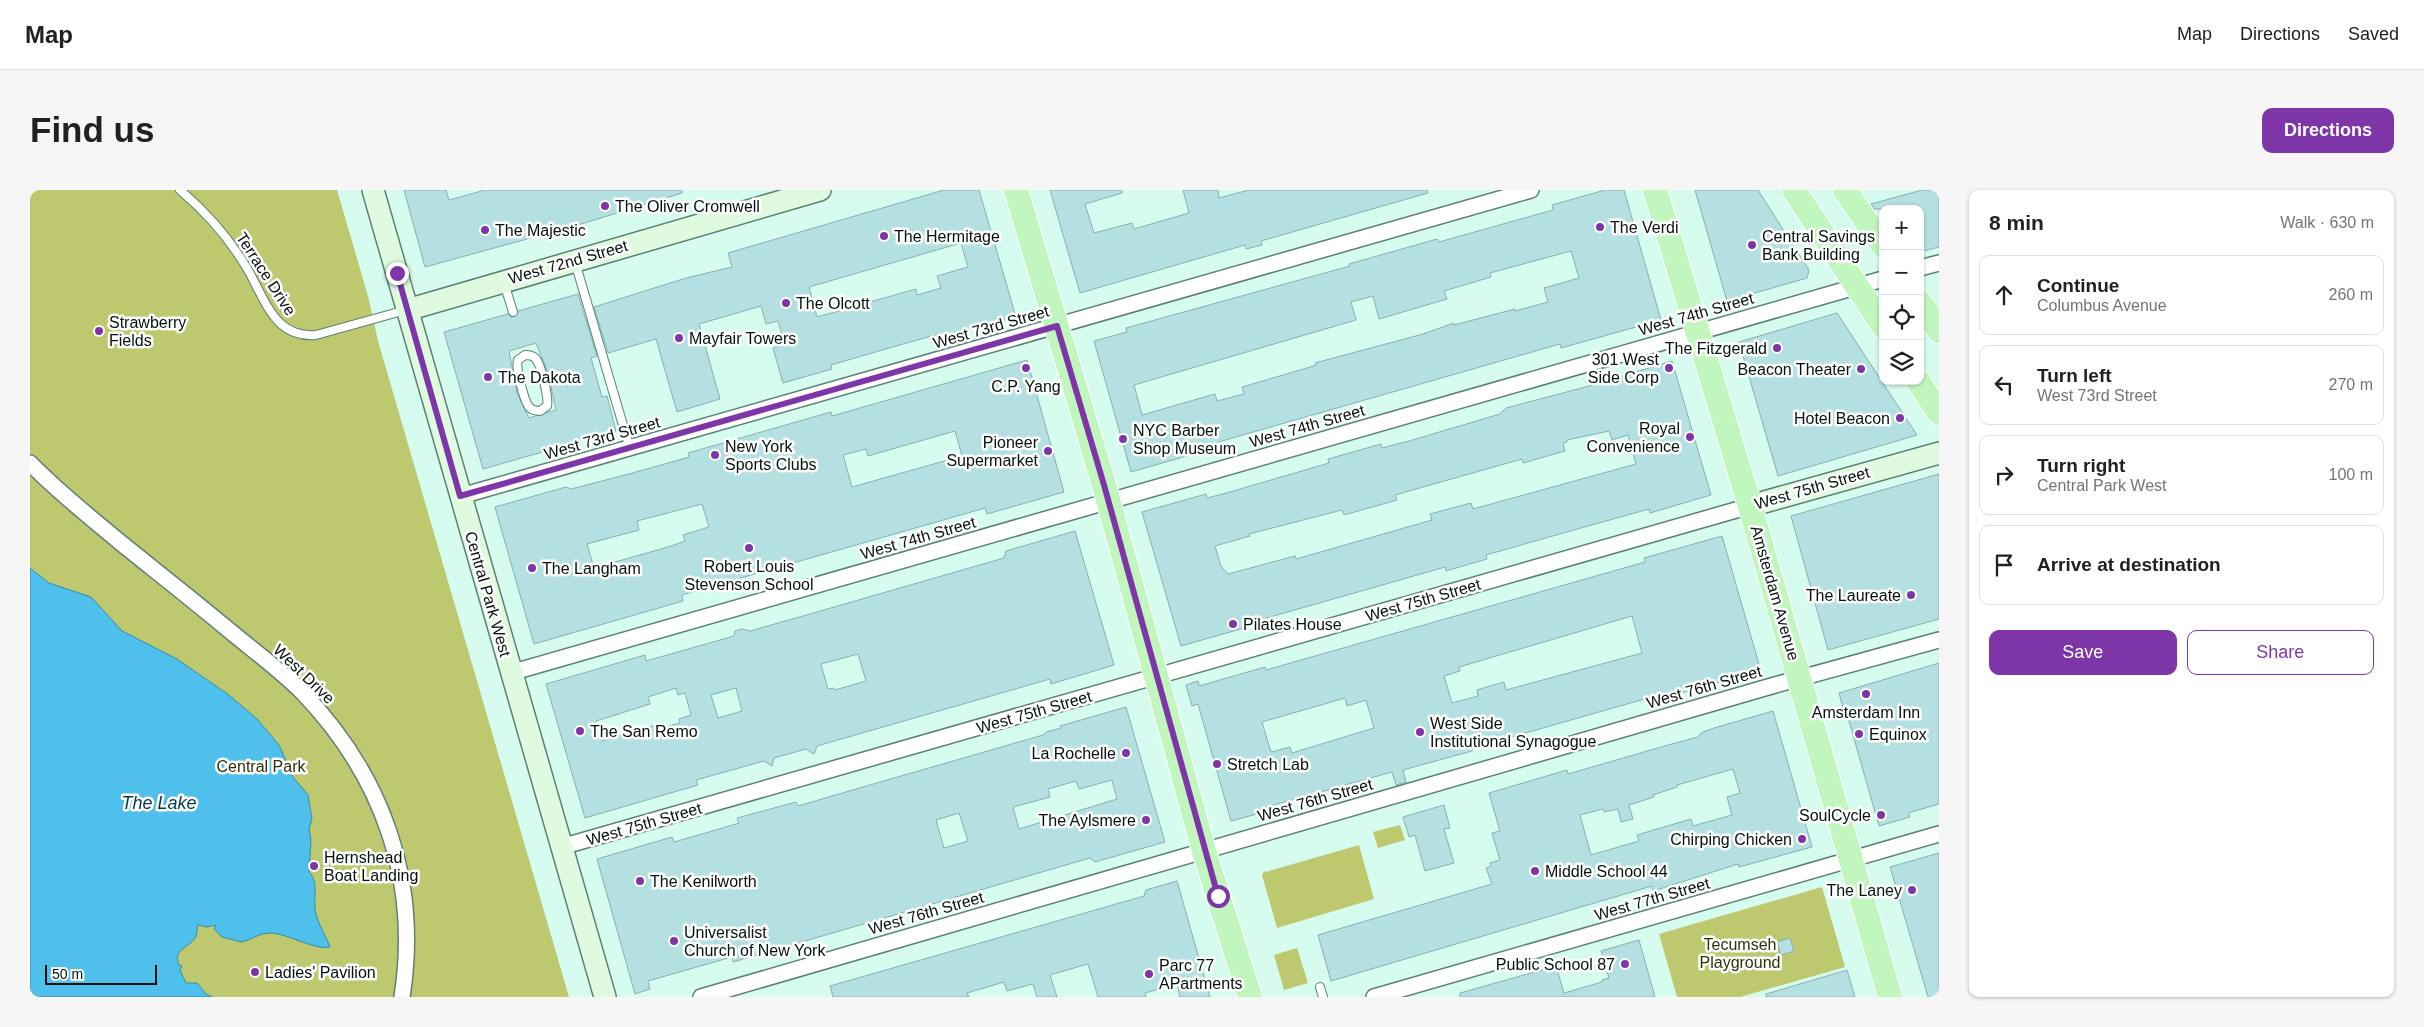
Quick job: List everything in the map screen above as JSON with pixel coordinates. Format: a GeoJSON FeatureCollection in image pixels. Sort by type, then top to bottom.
{"type":"FeatureCollection","features":[{"type":"Feature","properties":{"kind":"main road","name":"Central Park West"},"geometry":{"type":"LineString","coordinates":[[373,190],[510,673],[605,997]]}},
{"type":"Feature","properties":{"kind":"main road","name":"West 72nd Street"},"geometry":{"type":"LineString","coordinates":[[407,310],[820,190]]}},
{"type":"Feature","properties":{"kind":"main road"},"geometry":{"type":"LineString","coordinates":[[1016,190],[1109,502],[1204,851],[1250,997]]}},
{"type":"Feature","properties":{"kind":"main road","name":"Amsterdam Avenue"},"geometry":{"type":"LineString","coordinates":[[1655,190],[1750,506],[1890,997]]}},
{"type":"Feature","properties":{"kind":"main road"},"geometry":{"type":"LineString","coordinates":[[1794,190],[1879,320]]}},
{"type":"Feature","properties":{"kind":"main road"},"geometry":{"type":"LineString","coordinates":[[1845,190],[1879,240]]}},
{"type":"Feature","properties":{"kind":"main road"},"geometry":{"type":"LineString","coordinates":[[1924,308],[1939,331]]}},
{"type":"Feature","properties":{"kind":"main road"},"geometry":{"type":"LineString","coordinates":[[1921,385],[1939,413]]}},
{"type":"Feature","properties":{"kind":"main road","name":"West 75th Street"},"geometry":{"type":"LineString","coordinates":[[1750,506],[1939,453]]}},
{"type":"Feature","properties":{"kind":"street","name":"West 73rd Street"},"geometry":{"type":"LineString","coordinates":[[460,496],[630,449],[1531,190]]}},
{"type":"Feature","properties":{"kind":"street"},"geometry":{"type":"LineString","coordinates":[[1924,267],[1939,263]]}},
{"type":"Feature","properties":{"kind":"street","name":"West 74th Street"},"geometry":{"type":"LineString","coordinates":[[510,673],[1879,280]]}},
{"type":"Feature","properties":{"kind":"street","name":"West Drive"},"geometry":{"type":"LineString","coordinates":[[30,463],[70,501],[285,676],[319,711],[348,747],[378,804],[396,852],[406,918],[406,963],[402,997]]}},
{"type":"Feature","properties":{"kind":"street","name":"West 75th Street"},"geometry":{"type":"LineString","coordinates":[[561,847],[1750,506]]}},
{"type":"Feature","properties":{"kind":"street","name":"West 76th Street"},"geometry":{"type":"LineString","coordinates":[[702,997],[1799,678],[1939,640]]}},
{"type":"Feature","properties":{"kind":"street","name":"West 77th Street"},"geometry":{"type":"LineString","coordinates":[[1374,997],[1939,834]]}},
{"type":"Feature","properties":{"kind":"lane","name":"Terrace Drive"},"geometry":{"type":"LineString","coordinates":[[180,190],[216,225],[236,250],[276,319],[292,332],[306,336],[316,335]]}},
{"type":"Feature","properties":{"kind":"lane"},"geometry":{"type":"LineString","coordinates":[[574,260],[630,449]]}},
{"type":"Feature","properties":{"kind":"lane"},"geometry":{"type":"LineString","coordinates":[[503,281],[512,312]]}},
{"type":"Feature","properties":{"kind":"lane","name":"West 72nd Street"},"geometry":{"type":"LineString","coordinates":[[316,335],[407,310]]}},
{"type":"Feature","properties":{"kind":"lane"},"geometry":{"type":"LineString","coordinates":[[524,351],[537,360],[548,397],[548,404],[541,411],[534,410],[528,406],[517,367],[518,360],[524,351]]}},
{"type":"Feature","properties":{"kind":"lane"},"geometry":{"type":"LineString","coordinates":[[1320,987],[1323,997]]}},
{"type":"Feature","properties":{"kind":"green space","name":"Central Park"},"geometry":{"type":"Polygon","coordinates":[[[30,190],[337,190],[368,296],[378,341],[569,997],[30,997],[30,190]]]}},
{"type":"Feature","properties":{"kind":"green space"},"geometry":{"type":"Polygon","coordinates":[[[1400,825],[1405,840],[1378,848],[1373,832],[1400,825]]]}},
{"type":"Feature","properties":{"kind":"green space"},"geometry":{"type":"Polygon","coordinates":[[[1359,845],[1374,899],[1277,928],[1262,875],[1264,871],[1359,845]]]}},
{"type":"Feature","properties":{"kind":"green space","name":"Tecumseh Playground"},"geometry":{"type":"Polygon","coordinates":[[[1822,887],[1845,967],[1740,997],[1677,997],[1659,934],[1822,887]]]}},
{"type":"Feature","properties":{"kind":"green space"},"geometry":{"type":"Polygon","coordinates":[[[1297,948],[1308,983],[1284,990],[1274,955],[1297,948]]]}},
{"type":"Feature","properties":{"kind":"water","name":"The Lake"},"geometry":{"type":"Polygon","coordinates":[[[30,568],[49,583],[91,597],[122,631],[177,659],[229,695],[257,719],[279,745],[293,777],[308,795],[312,819],[309,829],[311,840],[309,872],[315,887],[316,914],[330,947],[318,947],[272,933],[263,934],[242,942],[222,937],[214,929],[216,925],[207,927],[198,925],[194,940],[178,955],[179,965],[182,966],[180,970],[186,983],[197,983],[206,994],[212,997],[30,997],[30,568]]]}},
{"type":"Feature","properties":{"kind":"building","name":"The Majestic"},"geometry":{"type":"Polygon","coordinates":[[[404,190],[446,190],[449,200],[485,190],[682,190],[682,193],[578,225],[425,267],[404,190]]]}},
{"type":"Feature","properties":{"kind":"building"},"geometry":{"type":"Polygon","coordinates":[[[944,190],[979,190],[1016,317],[940,337],[939,334],[910,342],[831,365],[832,369],[783,383],[773,348],[785,344],[778,321],[766,324],[761,306],[699,324],[720,399],[677,412],[656,339],[608,353],[594,307],[686,278],[732,267],[728,253],[944,190]],[[961,243],[809,287],[817,317],[916,289],[917,295],[941,288],[937,276],[968,267],[961,243]]]}},
{"type":"Feature","properties":{"kind":"building"},"geometry":{"type":"Polygon","coordinates":[[[1050,190],[1122,190],[1122,193],[1085,204],[1094,233],[1132,223],[1134,229],[1189,213],[1183,190],[1218,190],[1219,198],[1249,190],[1427,190],[1428,193],[1261,241],[1262,245],[1246,249],[1245,245],[1080,293],[1050,190]]]}},
{"type":"Feature","properties":{"kind":"building"},"geometry":{"type":"Polygon","coordinates":[[[1605,190],[1624,190],[1661,320],[1561,348],[1560,344],[1195,448],[1197,453],[1131,472],[1094,341],[1127,332],[1126,328],[1350,266],[1349,264],[1437,239],[1439,242],[1553,210],[1552,205],[1605,190]],[[1571,251],[1490,273],[1491,277],[1444,291],[1447,299],[1379,319],[1373,296],[1351,302],[1356,320],[1134,385],[1142,415],[1215,394],[1217,401],[1244,394],[1242,387],[1307,368],[1316,365],[1315,363],[1423,334],[1454,323],[1454,325],[1548,302],[1544,288],[1579,278],[1571,251]]]}},
{"type":"Feature","properties":{"kind":"building","name":"Central Savings Bank Building"},"geometry":{"type":"Polygon","coordinates":[[[1695,190],[1758,190],[1809,270],[1807,278],[1727,301],[1695,190]]]}},
{"type":"Feature","properties":{"kind":"building"},"geometry":{"type":"Polygon","coordinates":[[[1922,190],[1939,190],[1939,247],[1924,251],[1924,205],[1879,205],[1879,209],[1874,209],[1871,204],[1922,190]]]}},
{"type":"Feature","properties":{"kind":"building","name":"The Dakota"},"geometry":{"type":"Polygon","coordinates":[[[578,294],[597,356],[591,358],[602,397],[607,396],[616,431],[483,469],[444,332],[508,314],[514,317],[518,311],[578,294]],[[536,343],[509,351],[517,393],[529,418],[556,410],[548,373],[536,343]]]}},
{"type":"Feature","properties":{"kind":"building"},"geometry":{"type":"Polygon","coordinates":[[[1837,313],[1879,377],[1879,385],[1884,385],[1917,435],[1778,476],[1739,342],[1837,313]]]}},
{"type":"Feature","properties":{"kind":"building"},"geometry":{"type":"Polygon","coordinates":[[[1027,360],[1064,492],[987,514],[985,508],[699,590],[682,595],[683,601],[534,644],[495,507],[566,487],[571,489],[629,474],[689,457],[688,453],[831,412],[832,416],[1027,360]],[[955,431],[868,456],[866,449],[843,455],[852,487],[962,456],[955,431]],[[702,504],[637,521],[639,530],[587,544],[594,568],[685,541],[683,535],[709,527],[702,504]]]}},
{"type":"Feature","properties":{"kind":"building"},"geometry":{"type":"Polygon","coordinates":[[[1672,361],[1711,495],[1650,513],[1649,509],[1486,555],[1487,559],[1446,571],[1445,567],[1249,623],[1244,628],[1181,646],[1142,512],[1206,494],[1207,498],[1223,494],[1329,463],[1328,459],[1381,444],[1382,448],[1409,441],[1500,414],[1506,408],[1593,385],[1672,361]],[[1609,431],[1567,440],[1567,442],[1563,443],[1565,451],[1523,463],[1522,459],[1395,495],[1397,500],[1344,515],[1342,510],[1249,534],[1250,536],[1215,546],[1221,566],[1228,574],[1295,556],[1296,559],[1432,520],[1430,514],[1471,503],[1473,509],[1636,464],[1628,435],[1612,440],[1609,431]]]}},
{"type":"Feature","properties":{"kind":"building"},"geometry":{"type":"Polygon","coordinates":[[[1939,474],[1939,619],[1828,650],[1791,516],[1939,474]]]}},
{"type":"Feature","properties":{"kind":"building"},"geometry":{"type":"Polygon","coordinates":[[[1075,531],[1114,665],[1051,684],[1050,679],[817,746],[814,754],[806,749],[774,758],[772,766],[764,761],[696,780],[698,785],[585,818],[546,684],[645,655],[646,661],[734,636],[735,631],[742,629],[750,631],[1004,558],[1006,551],[1075,531]],[[858,654],[821,664],[828,689],[834,688],[835,690],[866,681],[858,654]],[[676,688],[648,697],[650,704],[596,721],[602,741],[656,725],[657,729],[680,723],[679,719],[691,715],[685,693],[678,695],[676,688]],[[736,688],[711,695],[718,718],[742,711],[736,688]]]}},
{"type":"Feature","properties":{"kind":"building"},"geometry":{"type":"Polygon","coordinates":[[[1722,536],[1761,671],[1656,700],[1655,696],[1473,748],[1472,751],[1403,770],[1406,782],[1396,785],[1392,772],[1256,810],[1257,814],[1231,821],[1198,704],[1192,706],[1186,685],[1198,681],[1199,686],[1265,667],[1266,670],[1645,562],[1644,558],[1722,536]],[[1632,616],[1459,667],[1460,671],[1444,676],[1452,703],[1478,696],[1477,690],[1504,682],[1506,690],[1642,653],[1632,616]],[[1345,698],[1262,722],[1271,752],[1290,747],[1292,753],[1374,728],[1366,700],[1347,706],[1345,698]]]}},
{"type":"Feature","properties":{"kind":"building"},"geometry":{"type":"Polygon","coordinates":[[[1939,663],[1939,804],[1908,813],[1910,817],[1879,826],[1845,707],[1843,708],[1839,693],[1939,663]]]}},
{"type":"Feature","properties":{"kind":"building"},"geometry":{"type":"Polygon","coordinates":[[[1126,707],[1165,842],[1095,862],[1090,858],[733,962],[732,957],[648,981],[650,989],[635,994],[597,859],[672,837],[674,842],[709,832],[739,823],[737,818],[796,802],[798,806],[1043,735],[1046,732],[1061,728],[1060,726],[1126,707]],[[1112,780],[1079,789],[1076,781],[1048,789],[1050,797],[1013,807],[1019,829],[1117,799],[1112,780]],[[959,813],[936,820],[944,848],[968,841],[959,813]]]}},
{"type":"Feature","properties":{"kind":"building"},"geometry":{"type":"Polygon","coordinates":[[[1773,711],[1812,847],[1739,867],[1738,864],[1653,891],[1652,886],[1331,981],[1318,935],[1492,884],[1486,868],[1491,866],[1490,863],[1500,860],[1492,833],[1500,831],[1489,793],[1567,770],[1568,774],[1698,737],[1701,733],[1773,711]],[[1733,769],[1677,785],[1677,787],[1653,795],[1654,797],[1629,805],[1633,819],[1621,822],[1618,809],[1604,812],[1603,809],[1580,815],[1591,855],[1639,841],[1637,835],[1691,819],[1693,826],[1732,815],[1727,797],[1740,793],[1733,769]]]}},
{"type":"Feature","properties":{"kind":"building"},"geometry":{"type":"Polygon","coordinates":[[[1444,805],[1450,828],[1444,829],[1454,863],[1425,871],[1415,835],[1409,837],[1403,817],[1444,805]]]}},
{"type":"Feature","properties":{"kind":"building"},"geometry":{"type":"Polygon","coordinates":[[[1939,853],[1939,997],[1928,997],[1890,867],[1939,853]]]}},
{"type":"Feature","properties":{"kind":"building"},"geometry":{"type":"Polygon","coordinates":[[[1177,881],[1210,997],[1180,997],[1177,984],[1145,993],[1146,997],[1098,997],[1088,964],[1050,975],[1057,997],[1037,997],[1033,984],[1007,991],[1004,982],[967,993],[969,997],[833,997],[830,986],[1144,896],[1146,890],[1177,881]]]}},
{"type":"Feature","properties":{"kind":"building"},"geometry":{"type":"Polygon","coordinates":[[[1790,938],[1794,951],[1781,955],[1777,942],[1790,938]]]}},
{"type":"Feature","properties":{"kind":"building"},"geometry":{"type":"Polygon","coordinates":[[[1639,940],[1655,997],[1460,997],[1460,993],[1556,966],[1564,993],[1602,982],[1602,980],[1609,978],[1601,951],[1639,940]]]}},
{"type":"Feature","properties":{"kind":"building"},"geometry":{"type":"Polygon","coordinates":[[[1847,970],[1855,997],[1766,997],[1766,994],[1847,970]]]}},
{"type":"Feature","properties":{"kind":"place","name":"The Oliver Cromwell"},"geometry":{"type":"Point","coordinates":[605,206]}},
{"type":"Feature","properties":{"kind":"place","name":"The Verdi"},"geometry":{"type":"Point","coordinates":[1600,227]}},
{"type":"Feature","properties":{"kind":"place","name":"The Majestic"},"geometry":{"type":"Point","coordinates":[485,230]}},
{"type":"Feature","properties":{"kind":"place","name":"The Hermitage"},"geometry":{"type":"Point","coordinates":[884,236]}},
{"type":"Feature","properties":{"kind":"place","name":"Central Savings Bank Building"},"geometry":{"type":"Point","coordinates":[1752,245]}},
{"type":"Feature","properties":{"kind":"place","name":"The Olcott"},"geometry":{"type":"Point","coordinates":[786,303]}},
{"type":"Feature","properties":{"kind":"place","name":"Strawberry Fields"},"geometry":{"type":"Point","coordinates":[99,331]}},
{"type":"Feature","properties":{"kind":"place","name":"Mayfair Towers"},"geometry":{"type":"Point","coordinates":[679,338]}},
{"type":"Feature","properties":{"kind":"place","name":"The Fitzgerald"},"geometry":{"type":"Point","coordinates":[1777,348]}},
{"type":"Feature","properties":{"kind":"place","name":"C.P. Yang"},"geometry":{"type":"Point","coordinates":[1026,368]}},
{"type":"Feature","properties":{"kind":"place","name":"301 West Side Corp"},"geometry":{"type":"Point","coordinates":[1669,368]}},
{"type":"Feature","properties":{"kind":"place","name":"Beacon Theater"},"geometry":{"type":"Point","coordinates":[1861,369]}},
{"type":"Feature","properties":{"kind":"place","name":"The Dakota"},"geometry":{"type":"Point","coordinates":[488,377]}},
{"type":"Feature","properties":{"kind":"place","name":"Hotel Beacon"},"geometry":{"type":"Point","coordinates":[1900,418]}},
{"type":"Feature","properties":{"kind":"place","name":"Royal Convenience"},"geometry":{"type":"Point","coordinates":[1690,437]}},
{"type":"Feature","properties":{"kind":"place","name":"NYC Barber Shop Museum"},"geometry":{"type":"Point","coordinates":[1123,439]}},
{"type":"Feature","properties":{"kind":"place","name":"Pioneer Supermarket"},"geometry":{"type":"Point","coordinates":[1048,451]}},
{"type":"Feature","properties":{"kind":"place","name":"New York Sports Clubs"},"geometry":{"type":"Point","coordinates":[715,455]}},
{"type":"Feature","properties":{"kind":"place","name":"Robert Louis Stevenson School"},"geometry":{"type":"Point","coordinates":[749,548]}},
{"type":"Feature","properties":{"kind":"place","name":"The Langham"},"geometry":{"type":"Point","coordinates":[532,568]}},
{"type":"Feature","properties":{"kind":"place","name":"The Laureate"},"geometry":{"type":"Point","coordinates":[1911,595]}},
{"type":"Feature","properties":{"kind":"place","name":"Pilates House"},"geometry":{"type":"Point","coordinates":[1233,624]}},
{"type":"Feature","properties":{"kind":"place","name":"Amsterdam Inn"},"geometry":{"type":"Point","coordinates":[1866,694]}},
{"type":"Feature","properties":{"kind":"place","name":"The San Remo"},"geometry":{"type":"Point","coordinates":[580,731]}},
{"type":"Feature","properties":{"kind":"place","name":"West Side Institutional Synagogue"},"geometry":{"type":"Point","coordinates":[1420,732]}},
{"type":"Feature","properties":{"kind":"place","name":"Equinox"},"geometry":{"type":"Point","coordinates":[1859,734]}},
{"type":"Feature","properties":{"kind":"place","name":"La Rochelle"},"geometry":{"type":"Point","coordinates":[1126,753]}},
{"type":"Feature","properties":{"kind":"place","name":"Stretch Lab"},"geometry":{"type":"Point","coordinates":[1217,764]}},
{"type":"Feature","properties":{"kind":"place","name":"SoulCycle"},"geometry":{"type":"Point","coordinates":[1881,815]}},
{"type":"Feature","properties":{"kind":"place","name":"The Aylsmere"},"geometry":{"type":"Point","coordinates":[1146,820]}},
{"type":"Feature","properties":{"kind":"place","name":"Chirping Chicken"},"geometry":{"type":"Point","coordinates":[1802,839]}},
{"type":"Feature","properties":{"kind":"place","name":"Hernshead Boat Landing"},"geometry":{"type":"Point","coordinates":[314,866]}},
{"type":"Feature","properties":{"kind":"place","name":"Middle School 44"},"geometry":{"type":"Point","coordinates":[1535,871]}},
{"type":"Feature","properties":{"kind":"place","name":"The Kenilworth"},"geometry":{"type":"Point","coordinates":[640,881]}},
{"type":"Feature","properties":{"kind":"place","name":"The Laney"},"geometry":{"type":"Point","coordinates":[1912,890]}},
{"type":"Feature","properties":{"kind":"place","name":"Universalist Church of New York"},"geometry":{"type":"Point","coordinates":[674,941]}},
{"type":"Feature","properties":{"kind":"place","name":"Public School 87"},"geometry":{"type":"Point","coordinates":[1625,964]}},
{"type":"Feature","properties":{"kind":"place","name":"Ladies' Pavilion"},"geometry":{"type":"Point","coordinates":[255,972]}},
{"type":"Feature","properties":{"kind":"place","name":"Parc 77 APartments"},"geometry":{"type":"Point","coordinates":[1149,974]}},
{"type":"Feature","properties":{"kind":"route"},"geometry":{"type":"LineString","coordinates":[[397,273],[460,496],[1057,326],[1104,485],[1162,691],[1200,838],[1218,896]]}}]}
